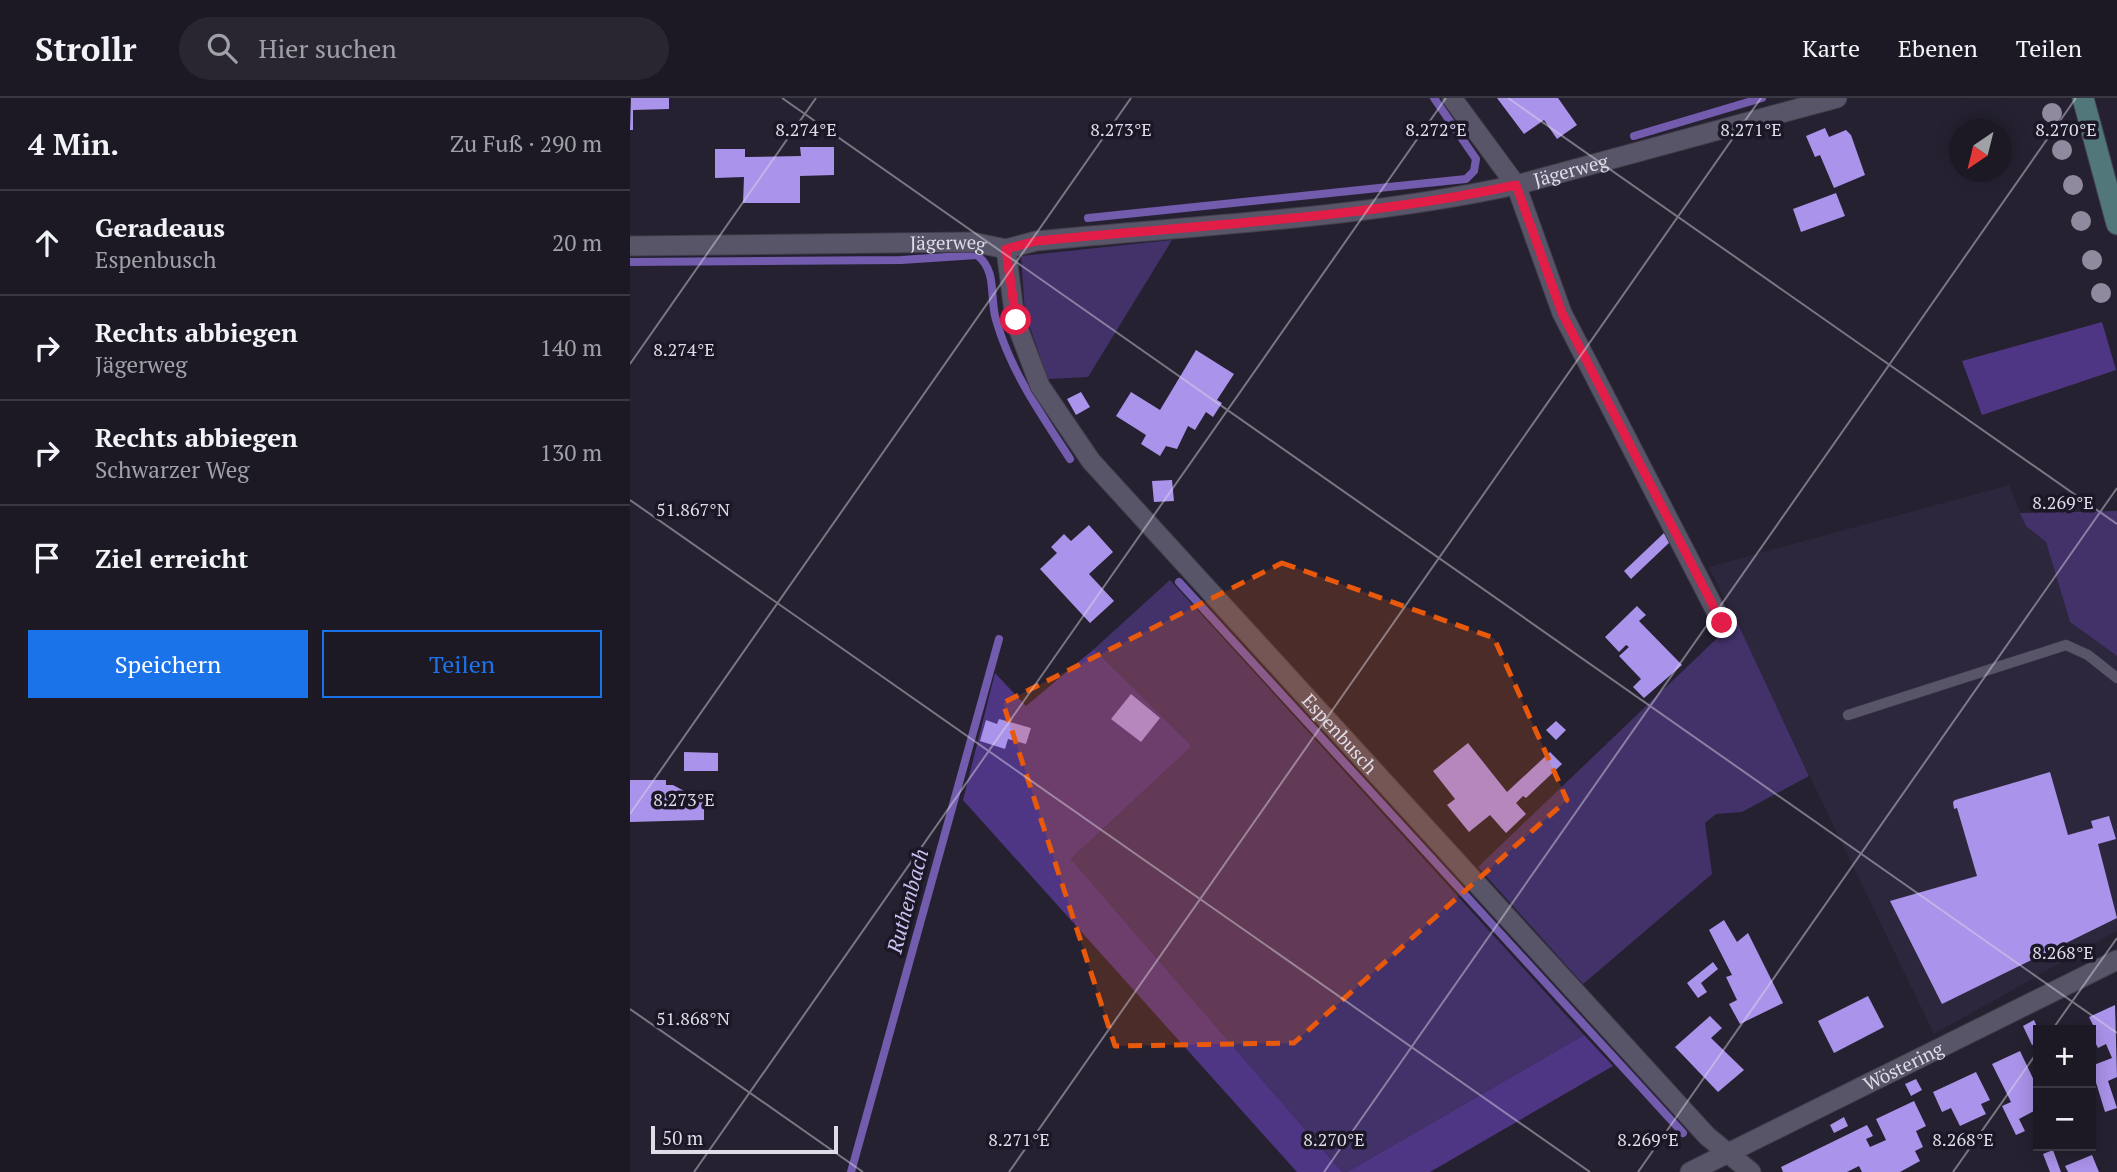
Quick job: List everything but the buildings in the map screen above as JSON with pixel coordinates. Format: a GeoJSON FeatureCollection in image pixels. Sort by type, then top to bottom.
{"type":"FeatureCollection","features":[{"type":"Feature","properties":{"kind":"main road"},"geometry":{"type":"LineString","coordinates":[[2083,98],[2117,224]]}},
{"type":"Feature","properties":{"kind":"street"},"geometry":{"type":"LineString","coordinates":[[1452,98],[1516,185],[1562,313],[1722,623]]}},
{"type":"Feature","properties":{"kind":"street","name":"Jägerweg"},"geometry":{"type":"LineString","coordinates":[[630,246],[972,242],[1006,249],[1036,241],[1343,212],[1463,196],[1516,185],[1836,98]]}},
{"type":"Feature","properties":{"kind":"street","name":"Espenbusch"},"geometry":{"type":"LineString","coordinates":[[1006,249],[1016,320],[1041,386],[1091,461],[1419,816],[1707,1136],[1751,1172]]}},
{"type":"Feature","properties":{"kind":"street","name":"Wöstering"},"geometry":{"type":"LineString","coordinates":[[1690,1172],[2117,960]]}},
{"type":"Feature","properties":{"kind":"lane"},"geometry":{"type":"LineString","coordinates":[[1848,715],[2066,645],[2088,656],[2117,678]]}},
{"type":"Feature","properties":{"kind":"highlighted area"},"geometry":{"type":"Polygon","coordinates":[[[1282,563],[1494,638],[1567,800],[1294,1043],[1115,1046],[1003,703],[1282,563]]]}},
{"type":"Feature","properties":{"kind":"shaded area"},"geometry":{"type":"Polygon","coordinates":[[[1172,240],[1088,377],[1048,379],[1025,313],[1021,256],[1172,240]]]}},
{"type":"Feature","properties":{"kind":"shaded area"},"geometry":{"type":"Polygon","coordinates":[[[2102,322],[2116,370],[1982,415],[1962,361],[2102,322]]]}},
{"type":"Feature","properties":{"kind":"shaded area"},"geometry":{"type":"Polygon","coordinates":[[[2009,485],[2026,526],[2046,542],[2070,622],[2117,656],[2117,931],[1934,1034],[1709,567],[2009,485]]]}},
{"type":"Feature","properties":{"kind":"shaded area"},"geometry":{"type":"Polygon","coordinates":[[[2117,511],[2117,656],[2070,622],[2046,542],[2026,526],[2020,513],[2117,511]]]}},
{"type":"Feature","properties":{"kind":"shaded area"},"geometry":{"type":"Polygon","coordinates":[[[1170,580],[1584,1035],[1347,1172],[1342,1172],[1071,859],[1192,746],[1094,649],[1170,580]]]}},
{"type":"Feature","properties":{"kind":"shaded area"},"geometry":{"type":"Polygon","coordinates":[[[1736,620],[1809,776],[1742,812],[1716,814],[1705,823],[1712,874],[1583,984],[1478,867],[1736,620]]]}},
{"type":"Feature","properties":{"kind":"shaded area"},"geometry":{"type":"Polygon","coordinates":[[[1094,649],[1192,746],[1071,859],[1342,1172],[1297,1172],[963,800],[995,673],[1026,706],[1094,649]]]}},
{"type":"Feature","properties":{"kind":"shaded area"},"geometry":{"type":"Polygon","coordinates":[[[1584,1035],[1613,1066],[1430,1172],[1347,1172],[1584,1035]]]}},
{"type":"Feature","properties":{"kind":"waterway"},"geometry":{"type":"LineString","coordinates":[[1088,218],[1466,179],[1474,171],[1476,159],[1434,98]]}},
{"type":"Feature","properties":{"kind":"waterway"},"geometry":{"type":"LineString","coordinates":[[1634,136],[1762,98]]}},
{"type":"Feature","properties":{"kind":"waterway"},"geometry":{"type":"LineString","coordinates":[[630,262],[901,260],[977,255],[988,269],[996,320],[1010,357],[1028,392],[1070,459]]}},
{"type":"Feature","properties":{"kind":"waterway"},"geometry":{"type":"LineString","coordinates":[[1179,582],[1683,1133]]}},
{"type":"Feature","properties":{"kind":"waterway","name":"Ruthenbach"},"geometry":{"type":"LineString","coordinates":[[851,1172],[999,639]]}},
{"type":"Feature","properties":{"kind":"route"},"geometry":{"type":"LineString","coordinates":[[1016,320],[1006,249],[1036,241],[1343,212],[1463,196],[1516,185],[1562,313],[1722,623]]}}]}
